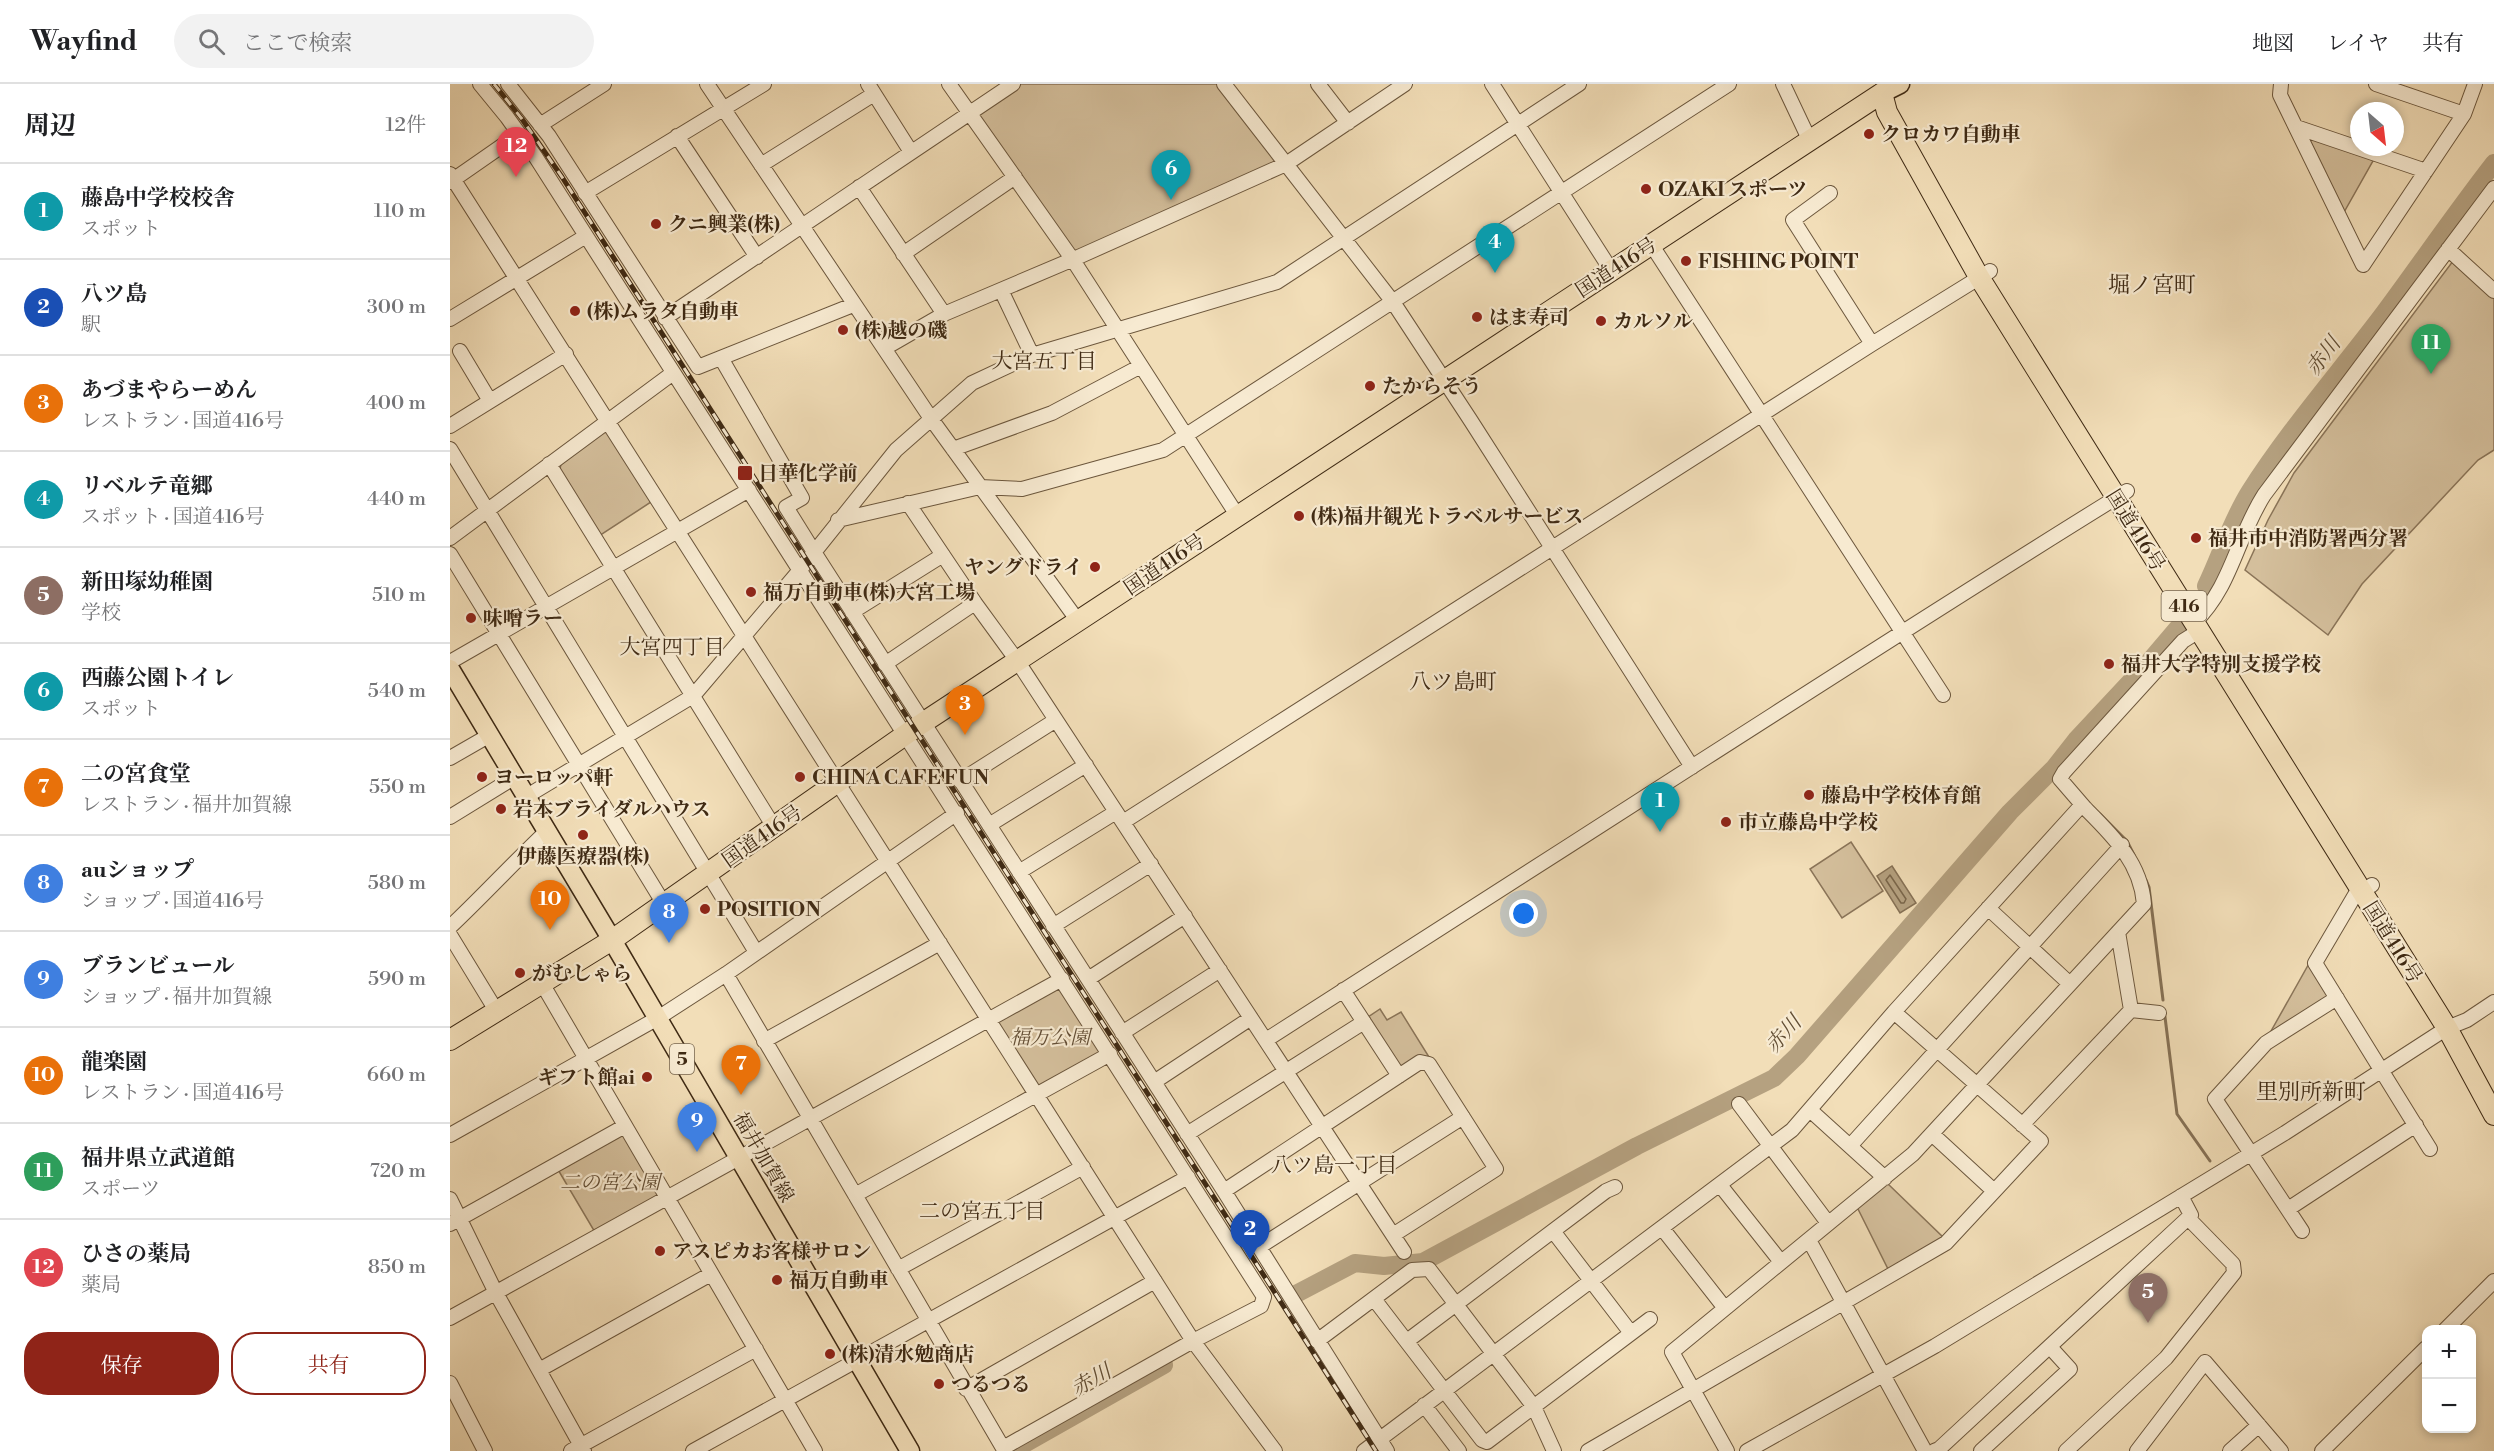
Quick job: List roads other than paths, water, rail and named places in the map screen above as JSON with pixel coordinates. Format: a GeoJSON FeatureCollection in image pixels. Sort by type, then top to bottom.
{"type":"FeatureCollection","features":[{"type":"Feature","properties":{"kind":"highway","name":"国道416号"},"geometry":{"type":"LineString","coordinates":[[450,1040],[543,985],[612,940],[923,723],[1651,244],[1809,139],[1880,88],[1898,105],[1984,274],[2199,623],[2452,1027],[2494,1090]]}},
{"type":"Feature","properties":{"kind":"highway","name":"国道416号"},"geometry":{"type":"LineString","coordinates":[[2452,1027],[2494,1115]]}},
{"type":"Feature","properties":{"kind":"main road"},"geometry":{"type":"LineString","coordinates":[[1880,88],[1900,84]]}},
{"type":"Feature","properties":{"kind":"main road","name":"福井加賀線"},"geometry":{"type":"LineString","coordinates":[[450,669],[548,830],[910,1451]]}},
{"type":"Feature","properties":{"kind":"street"},"geometry":{"type":"LineString","coordinates":[[480,84],[519,134],[586,236],[905,736],[957,813],[1264,1297],[1261,1306],[1193,1341],[1003,1450],[726,974]]}},
{"type":"Feature","properties":{"kind":"street"},"geometry":{"type":"LineString","coordinates":[[508,84],[540,125],[698,367],[854,305]]}},
{"type":"Feature","properties":{"kind":"street"},"geometry":{"type":"LineString","coordinates":[[540,125],[604,84]]}},
{"type":"Feature","properties":{"kind":"street"},"geometry":{"type":"LineString","coordinates":[[707,84],[932,420],[1078,621]]}},
{"type":"Feature","properties":{"kind":"street"},"geometry":{"type":"LineString","coordinates":[[585,193],[764,84]]}},
{"type":"Feature","properties":{"kind":"street"},"geometry":{"type":"LineString","coordinates":[[949,84],[1073,260],[1237,515]]}},
{"type":"Feature","properties":{"kind":"street"},"geometry":{"type":"LineString","coordinates":[[665,318],[1013,84]]}},
{"type":"Feature","properties":{"kind":"street"},"geometry":{"type":"LineString","coordinates":[[1224,84],[1393,302],[1692,767]]}},
{"type":"Feature","properties":{"kind":"street"},"geometry":{"type":"LineString","coordinates":[[1318,84],[1348,123]]}},
{"type":"Feature","properties":{"kind":"street"},"geometry":{"type":"LineString","coordinates":[[885,348],[944,314],[1073,260],[1286,164],[1404,84]]}},
{"type":"Feature","properties":{"kind":"street"},"geometry":{"type":"LineString","coordinates":[[1492,84],[1611,270]]}},
{"type":"Feature","properties":{"kind":"street"},"geometry":{"type":"LineString","coordinates":[[527,796],[693,696],[800,570],[896,450],[972,383],[1032,355],[1277,282],[1579,84]]}},
{"type":"Feature","properties":{"kind":"street"},"geometry":{"type":"LineString","coordinates":[[838,520],[980,487],[1022,489],[1163,450],[1729,84]]}},
{"type":"Feature","properties":{"kind":"street"},"geometry":{"type":"LineString","coordinates":[[1783,84],[1809,139]]}},
{"type":"Feature","properties":{"kind":"street"},"geometry":{"type":"LineString","coordinates":[[2281,84],[2280,95],[2363,265],[2464,114],[2475,84]]}},
{"type":"Feature","properties":{"kind":"street"},"geometry":{"type":"LineString","coordinates":[[2376,84],[2464,114]]}},
{"type":"Feature","properties":{"kind":"street"},"geometry":{"type":"LineString","coordinates":[[761,165],[871,89],[911,152]]}},
{"type":"Feature","properties":{"kind":"street"},"geometry":{"type":"LineString","coordinates":[[2296,127],[2426,171]]}},
{"type":"Feature","properties":{"kind":"street"},"geometry":{"type":"LineString","coordinates":[[519,134],[451,179],[609,420],[1193,1341],[1275,1451]]}},
{"type":"Feature","properties":{"kind":"street"},"geometry":{"type":"LineString","coordinates":[[677,136],[757,256]]}},
{"type":"Feature","properties":{"kind":"street"},"geometry":{"type":"LineString","coordinates":[[903,254],[1015,177]]}},
{"type":"Feature","properties":{"kind":"street"},"geometry":{"type":"LineString","coordinates":[[859,187],[944,314]]}},
{"type":"Feature","properties":{"kind":"street"},"geometry":{"type":"LineString","coordinates":[[1727,1451],[1672,1352],[1913,1154],[2144,904],[2143,890],[2122,845],[2060,779],[2199,623],[2221,591],[2250,520],[2264,495],[2494,188]]}},
{"type":"Feature","properties":{"kind":"street"},"geometry":{"type":"LineString","coordinates":[[1830,193],[1793,220],[1872,344]]}},
{"type":"Feature","properties":{"kind":"street"},"geometry":{"type":"LineString","coordinates":[[450,319],[586,236]]}},
{"type":"Feature","properties":{"kind":"street"},"geometry":{"type":"LineString","coordinates":[[1651,244],[1900,632],[1943,695]]}},
{"type":"Feature","properties":{"kind":"street"},"geometry":{"type":"LineString","coordinates":[[2448,249],[2494,291]]}},
{"type":"Feature","properties":{"kind":"street"},"geometry":{"type":"LineString","coordinates":[[1019,872],[1120,817],[1553,549],[1984,274]]}},
{"type":"Feature","properties":{"kind":"street"},"geometry":{"type":"LineString","coordinates":[[1001,290],[1032,355]]}},
{"type":"Feature","properties":{"kind":"street"},"geometry":{"type":"LineString","coordinates":[[459,351],[490,401]]}},
{"type":"Feature","properties":{"kind":"street"},"geometry":{"type":"LineString","coordinates":[[450,426],[566,354]]}},
{"type":"Feature","properties":{"kind":"street"},"geometry":{"type":"LineString","coordinates":[[721,358],[802,498],[786,507],[1384,1445]]}},
{"type":"Feature","properties":{"kind":"street"},"geometry":{"type":"LineString","coordinates":[[953,449],[1052,413],[1141,366]]}},
{"type":"Feature","properties":{"kind":"street"},"geometry":{"type":"LineString","coordinates":[[450,538],[673,373]]}},
{"type":"Feature","properties":{"kind":"street"},"geometry":{"type":"LineString","coordinates":[[450,449],[756,952]]}},
{"type":"Feature","properties":{"kind":"street"},"geometry":{"type":"LineString","coordinates":[[549,464],[774,827]]}},
{"type":"Feature","properties":{"kind":"street"},"geometry":{"type":"LineString","coordinates":[[450,662],[749,490]]}},
{"type":"Feature","properties":{"kind":"street"},"geometry":{"type":"LineString","coordinates":[[1266,1040],[1900,632],[2121,494]]}},
{"type":"Feature","properties":{"kind":"street"},"geometry":{"type":"LineString","coordinates":[[908,503],[1018,662],[1404,1252]]}},
{"type":"Feature","properties":{"kind":"street"},"geometry":{"type":"LineString","coordinates":[[450,554],[664,904]]}},
{"type":"Feature","properties":{"kind":"street"},"geometry":{"type":"LineString","coordinates":[[852,612],[943,555]]}},
{"type":"Feature","properties":{"kind":"street"},"geometry":{"type":"LineString","coordinates":[[885,664],[975,603]]}},
{"type":"Feature","properties":{"kind":"street"},"geometry":{"type":"LineString","coordinates":[[960,781],[1056,720]]}},
{"type":"Feature","properties":{"kind":"street"},"geometry":{"type":"LineString","coordinates":[[450,758],[490,735]]}},
{"type":"Feature","properties":{"kind":"street"},"geometry":{"type":"LineString","coordinates":[[989,825],[1086,765]]}},
{"type":"Feature","properties":{"kind":"street"},"geometry":{"type":"LineString","coordinates":[[450,817],[515,777]]}},
{"type":"Feature","properties":{"kind":"street"},"geometry":{"type":"LineString","coordinates":[[1365,1451],[1384,1445],[1424,1406],[1792,1130],[1988,908],[2079,808],[2085,808]]}},
{"type":"Feature","properties":{"kind":"street"},"geometry":{"type":"LineString","coordinates":[[450,1135],[658,1018],[726,974],[957,813]]}},
{"type":"Feature","properties":{"kind":"street"},"geometry":{"type":"LineString","coordinates":[[450,927],[548,830]]}},
{"type":"Feature","properties":{"kind":"street"},"geometry":{"type":"LineString","coordinates":[[1850,1146],[2122,845]]}},
{"type":"Feature","properties":{"kind":"street"},"geometry":{"type":"LineString","coordinates":[[1053,926],[1150,864]]}},
{"type":"Feature","properties":{"kind":"street"},"geometry":{"type":"LineString","coordinates":[[2367,888],[2355,895],[2315,963],[2430,1149]]}},
{"type":"Feature","properties":{"kind":"street"},"geometry":{"type":"LineString","coordinates":[[1988,908],[2070,984]]}},
{"type":"Feature","properties":{"kind":"street"},"geometry":{"type":"LineString","coordinates":[[1088,979],[1185,916]]}},
{"type":"Feature","properties":{"kind":"street"},"geometry":{"type":"LineString","coordinates":[[2118,932],[2131,1010]]}},
{"type":"Feature","properties":{"kind":"street"},"geometry":{"type":"LineString","coordinates":[[450,935],[497,1012]]}},
{"type":"Feature","properties":{"kind":"street"},"geometry":{"type":"LineString","coordinates":[[764,1041],[940,943]]}},
{"type":"Feature","properties":{"kind":"street"},"geometry":{"type":"LineString","coordinates":[[1122,1033],[1220,970]]}},
{"type":"Feature","properties":{"kind":"street"},"geometry":{"type":"LineString","coordinates":[[450,1318],[1062,979]]}},
{"type":"Feature","properties":{"kind":"street"},"geometry":{"type":"LineString","coordinates":[[543,985],[815,1451]]}},
{"type":"Feature","properties":{"kind":"street"},"geometry":{"type":"LineString","coordinates":[[1343,990],[1399,1076]]}},
{"type":"Feature","properties":{"kind":"street"},"geometry":{"type":"LineString","coordinates":[[2302,1231],[2215,1099],[2266,1043],[2337,998]]}},
{"type":"Feature","properties":{"kind":"street"},"geometry":{"type":"LineString","coordinates":[[1747,1451],[1884,1375],[2251,1154],[2494,1002]]}},
{"type":"Feature","properties":{"kind":"street"},"geometry":{"type":"LineString","coordinates":[[2131,1010],[2159,1013]]}},
{"type":"Feature","properties":{"kind":"street"},"geometry":{"type":"LineString","coordinates":[[2022,1125],[2131,1010]]}},
{"type":"Feature","properties":{"kind":"street"},"geometry":{"type":"LineString","coordinates":[[1588,1451],[1946,1243],[2042,1141],[1894,1012]]}},
{"type":"Feature","properties":{"kind":"street"},"geometry":{"type":"LineString","coordinates":[[1154,1082],[1251,1018]]}},
{"type":"Feature","properties":{"kind":"street"},"geometry":{"type":"LineString","coordinates":[[1187,1134],[1364,1022]]}},
{"type":"Feature","properties":{"kind":"street"},"geometry":{"type":"LineString","coordinates":[[855,1195],[1110,1054]]}},
{"type":"Feature","properties":{"kind":"street"},"geometry":{"type":"LineString","coordinates":[[1224,1191],[1420,1062],[1429,1064],[1496,1169],[1393,1235]]}},
{"type":"Feature","properties":{"kind":"street"},"geometry":{"type":"LineString","coordinates":[[1739,1104],[1828,1223]]}},
{"type":"Feature","properties":{"kind":"street"},"geometry":{"type":"LineString","coordinates":[[1809,1110],[1885,1178]]}},
{"type":"Feature","properties":{"kind":"street"},"geometry":{"type":"LineString","coordinates":[[1259,1246],[1463,1117]]}},
{"type":"Feature","properties":{"kind":"street"},"geometry":{"type":"LineString","coordinates":[[2288,1209],[2416,1125]]}},
{"type":"Feature","properties":{"kind":"street"},"geometry":{"type":"LineString","coordinates":[[455,1221],[624,1126]]}},
{"type":"Feature","properties":{"kind":"street"},"geometry":{"type":"LineString","coordinates":[[1932,1134],[1994,1191]]}},
{"type":"Feature","properties":{"kind":"street"},"geometry":{"type":"LineString","coordinates":[[898,1269],[1083,1167]]}},
{"type":"Feature","properties":{"kind":"street"},"geometry":{"type":"LineString","coordinates":[[693,1451],[1188,1177]]}},
{"type":"Feature","properties":{"kind":"street"},"geometry":{"type":"LineString","coordinates":[[1720,1185],[1781,1262]]}},
{"type":"Feature","properties":{"kind":"street"},"geometry":{"type":"LineString","coordinates":[[1407,1341],[1606,1191],[1615,1187]]}},
{"type":"Feature","properties":{"kind":"street"},"geometry":{"type":"LineString","coordinates":[[1934,1451],[1939,1449],[2191,1215],[2181,1196]]}},
{"type":"Feature","properties":{"kind":"street"},"geometry":{"type":"LineString","coordinates":[[450,1200],[455,1221],[539,1370],[579,1449],[756,1349]]}},
{"type":"Feature","properties":{"kind":"street"},"geometry":{"type":"LineString","coordinates":[[2066,1451],[2166,1358],[2234,1273],[2233,1264],[2188,1218]]}},
{"type":"Feature","properties":{"kind":"street"},"geometry":{"type":"LineString","coordinates":[[1662,1228],[1724,1307]]}},
{"type":"Feature","properties":{"kind":"street"},"geometry":{"type":"LineString","coordinates":[[1552,1231],[1631,1333]]}},
{"type":"Feature","properties":{"kind":"street"},"geometry":{"type":"LineString","coordinates":[[1809,1240],[1925,1451]]}},
{"type":"Feature","properties":{"kind":"street"},"geometry":{"type":"LineString","coordinates":[[1317,1341],[1412,1270],[1429,1269],[1534,1407],[1554,1451]]}},
{"type":"Feature","properties":{"kind":"street"},"geometry":{"type":"LineString","coordinates":[[539,1370],[711,1274]]}},
{"type":"Feature","properties":{"kind":"street"},"geometry":{"type":"LineString","coordinates":[[966,1389],[1155,1281]]}},
{"type":"Feature","properties":{"kind":"street"},"geometry":{"type":"LineString","coordinates":[[2449,1325],[2494,1281]]}},
{"type":"Feature","properties":{"kind":"street"},"geometry":{"type":"LineString","coordinates":[[1374,1299],[1482,1440],[1487,1442],[1650,1319]]}},
{"type":"Feature","properties":{"kind":"street"},"geometry":{"type":"LineString","coordinates":[[1981,1451],[2070,1369],[2050,1347]]}},
{"type":"Feature","properties":{"kind":"street"},"geometry":{"type":"LineString","coordinates":[[2322,1451],[2422,1353]]}},
{"type":"Feature","properties":{"kind":"street"},"geometry":{"type":"LineString","coordinates":[[2138,1451],[2205,1362],[2282,1451]]}},
{"type":"Feature","properties":{"kind":"street"},"geometry":{"type":"LineString","coordinates":[[450,1383],[485,1451]]}},
{"type":"Feature","properties":{"kind":"street"},"geometry":{"type":"LineString","coordinates":[[1424,1406],[1459,1451]]}},
{"type":"Feature","properties":{"kind":"street"},"geometry":{"type":"LineString","coordinates":[[2230,1451],[2259,1425]]}},
{"type":"Feature","properties":{"kind":"water"},"geometry":{"type":"Polygon","coordinates":[[[1892,866],[1916,903],[1900,913],[1877,876],[1892,866]]]}},
{"type":"Feature","properties":{"kind":"waterway","name":"赤川"},"geometry":{"type":"LineString","coordinates":[[2206,586],[2237,514],[2265,468],[2381,317],[2494,163]]}},
{"type":"Feature","properties":{"kind":"waterway","name":"赤川"},"geometry":{"type":"LineString","coordinates":[[1296,1294],[1355,1263],[1384,1266],[1423,1262],[1637,1146],[1774,1078],[1797,1056],[2010,812],[2054,768],[2076,740],[2181,624]]}},
{"type":"Feature","properties":{"kind":"waterway"},"geometry":{"type":"LineString","coordinates":[[2100,814],[2127,841],[2134,855]]}},
{"type":"Feature","properties":{"kind":"waterway"},"geometry":{"type":"LineString","coordinates":[[2146,880],[2149,887],[2163,1000]]}},
{"type":"Feature","properties":{"kind":"waterway"},"geometry":{"type":"LineString","coordinates":[[2165,1017],[2177,1114],[2210,1161]]}},
{"type":"Feature","properties":{"kind":"waterway","name":"赤川"},"geometry":{"type":"LineString","coordinates":[[1012,1451],[1164,1365]]}},
{"type":"Feature","properties":{"kind":"railway"},"geometry":{"type":"LineString","coordinates":[[494,84],[522,119],[562,177],[1376,1451]]}},
{"type":"Feature","properties":{"kind":"place","name":"クロカワ自動車"},"geometry":{"type":"Point","coordinates":[1869,134]}},
{"type":"Feature","properties":{"kind":"place","name":"ひさの薬局"},"geometry":{"type":"Point","coordinates":[516,177]}},
{"type":"Feature","properties":{"kind":"place","name":"OZAKI スポーツ"},"geometry":{"type":"Point","coordinates":[1646,189]}},
{"type":"Feature","properties":{"kind":"place","name":"西藤公園トイレ"},"geometry":{"type":"Point","coordinates":[1171,200]}},
{"type":"Feature","properties":{"kind":"place","name":"クニ興業(株)"},"geometry":{"type":"Point","coordinates":[656,224]}},
{"type":"Feature","properties":{"kind":"place","name":"FISHING POINT"},"geometry":{"type":"Point","coordinates":[1686,261]}},
{"type":"Feature","properties":{"kind":"place","name":"リベルテ竜郷"},"geometry":{"type":"Point","coordinates":[1495,273]}},
{"type":"Feature","properties":{"kind":"place","name":"(株)ムラタ自動車"},"geometry":{"type":"Point","coordinates":[575,311]}},
{"type":"Feature","properties":{"kind":"place","name":"はま寿司"},"geometry":{"type":"Point","coordinates":[1477,317]}},
{"type":"Feature","properties":{"kind":"place","name":"カルソル"},"geometry":{"type":"Point","coordinates":[1601,321]}},
{"type":"Feature","properties":{"kind":"place","name":"(株)越の磯"},"geometry":{"type":"Point","coordinates":[843,330]}},
{"type":"Feature","properties":{"kind":"place","name":"福井県立武道館"},"geometry":{"type":"Point","coordinates":[2431,374]}},
{"type":"Feature","properties":{"kind":"place","name":"たからそう"},"geometry":{"type":"Point","coordinates":[1370,386]}},
{"type":"Feature","properties":{"kind":"place","name":"日華化学前"},"geometry":{"type":"Point","coordinates":[745,473]}},
{"type":"Feature","properties":{"kind":"place","name":"(株)福井観光トラベルサービス"},"geometry":{"type":"Point","coordinates":[1299,516]}},
{"type":"Feature","properties":{"kind":"place","name":"福井市中消防署西分署"},"geometry":{"type":"Point","coordinates":[2196,538]}},
{"type":"Feature","properties":{"kind":"place","name":"ヤングドライ"},"geometry":{"type":"Point","coordinates":[1095,567]}},
{"type":"Feature","properties":{"kind":"place","name":"福万自動車(株)大宮工場"},"geometry":{"type":"Point","coordinates":[751,592]}},
{"type":"Feature","properties":{"kind":"place","name":"味噌ラー"},"geometry":{"type":"Point","coordinates":[471,618]}},
{"type":"Feature","properties":{"kind":"place","name":"福井大学特別支援学校"},"geometry":{"type":"Point","coordinates":[2109,664]}},
{"type":"Feature","properties":{"kind":"place","name":"あづまやらーめん"},"geometry":{"type":"Point","coordinates":[965,735]}},
{"type":"Feature","properties":{"kind":"place","name":"ヨーロッパ軒"},"geometry":{"type":"Point","coordinates":[482,777]}},
{"type":"Feature","properties":{"kind":"place","name":"CHINA CAFE FUN"},"geometry":{"type":"Point","coordinates":[800,777]}},
{"type":"Feature","properties":{"kind":"place","name":"藤島中学校体育館"},"geometry":{"type":"Point","coordinates":[1809,795]}},
{"type":"Feature","properties":{"kind":"place","name":"岩本ブライダルハウス"},"geometry":{"type":"Point","coordinates":[501,809]}},
{"type":"Feature","properties":{"kind":"place","name":"市立藤島中学校"},"geometry":{"type":"Point","coordinates":[1726,822]}},
{"type":"Feature","properties":{"kind":"place","name":"藤島中学校校舎"},"geometry":{"type":"Point","coordinates":[1660,832]}},
{"type":"Feature","properties":{"kind":"place","name":"伊藤医療器(株)"},"geometry":{"type":"Point","coordinates":[583,835]}},
{"type":"Feature","properties":{"kind":"place","name":"POSITION"},"geometry":{"type":"Point","coordinates":[705,909]}},
{"type":"Feature","properties":{"kind":"place","name":"龍楽園"},"geometry":{"type":"Point","coordinates":[550,930]}},
{"type":"Feature","properties":{"kind":"place","name":"auショップ"},"geometry":{"type":"Point","coordinates":[669,943]}},
{"type":"Feature","properties":{"kind":"place","name":"がむしゃら"},"geometry":{"type":"Point","coordinates":[520,973]}},
{"type":"Feature","properties":{"kind":"place","name":"ギフト館ai"},"geometry":{"type":"Point","coordinates":[647,1077]}},
{"type":"Feature","properties":{"kind":"place","name":"二の宮食堂"},"geometry":{"type":"Point","coordinates":[741,1095]}},
{"type":"Feature","properties":{"kind":"place","name":"ブランビュール"},"geometry":{"type":"Point","coordinates":[697,1152]}},
{"type":"Feature","properties":{"kind":"place","name":"アスピカお客様サロン"},"geometry":{"type":"Point","coordinates":[660,1251]}},
{"type":"Feature","properties":{"kind":"place","name":"八ツ島"},"geometry":{"type":"Point","coordinates":[1250,1260]}},
{"type":"Feature","properties":{"kind":"place","name":"福万自動車"},"geometry":{"type":"Point","coordinates":[777,1280]}},
{"type":"Feature","properties":{"kind":"place","name":"新田塚幼稚園"},"geometry":{"type":"Point","coordinates":[2148,1323]}},
{"type":"Feature","properties":{"kind":"place","name":"(株)清水勉商店"},"geometry":{"type":"Point","coordinates":[830,1354]}},
{"type":"Feature","properties":{"kind":"place","name":"つるつる"},"geometry":{"type":"Point","coordinates":[939,1384]}},
{"type":"Feature","properties":{"kind":"district","name":"堀ノ宮町"},"geometry":{"type":"Point","coordinates":[2152,284]}},
{"type":"Feature","properties":{"kind":"district","name":"大宮五丁目"},"geometry":{"type":"Point","coordinates":[1044,361]}},
{"type":"Feature","properties":{"kind":"district","name":"大宮四丁目"},"geometry":{"type":"Point","coordinates":[672,647]}},
{"type":"Feature","properties":{"kind":"district","name":"八ツ島町"},"geometry":{"type":"Point","coordinates":[1453,681]}},
{"type":"Feature","properties":{"kind":"district","name":"里別所新町"},"geometry":{"type":"Point","coordinates":[2311,1091]}},
{"type":"Feature","properties":{"kind":"district","name":"八ツ島一丁目"},"geometry":{"type":"Point","coordinates":[1334,1165]}},
{"type":"Feature","properties":{"kind":"district","name":"二の宮五丁目"},"geometry":{"type":"Point","coordinates":[982,1211]}},
{"type":"Feature","properties":{"kind":"park label","name":"福万公園"},"geometry":{"type":"Point","coordinates":[1050,1037]}},
{"type":"Feature","properties":{"kind":"park label","name":"二の宮公園"},"geometry":{"type":"Point","coordinates":[610,1182]}}]}
